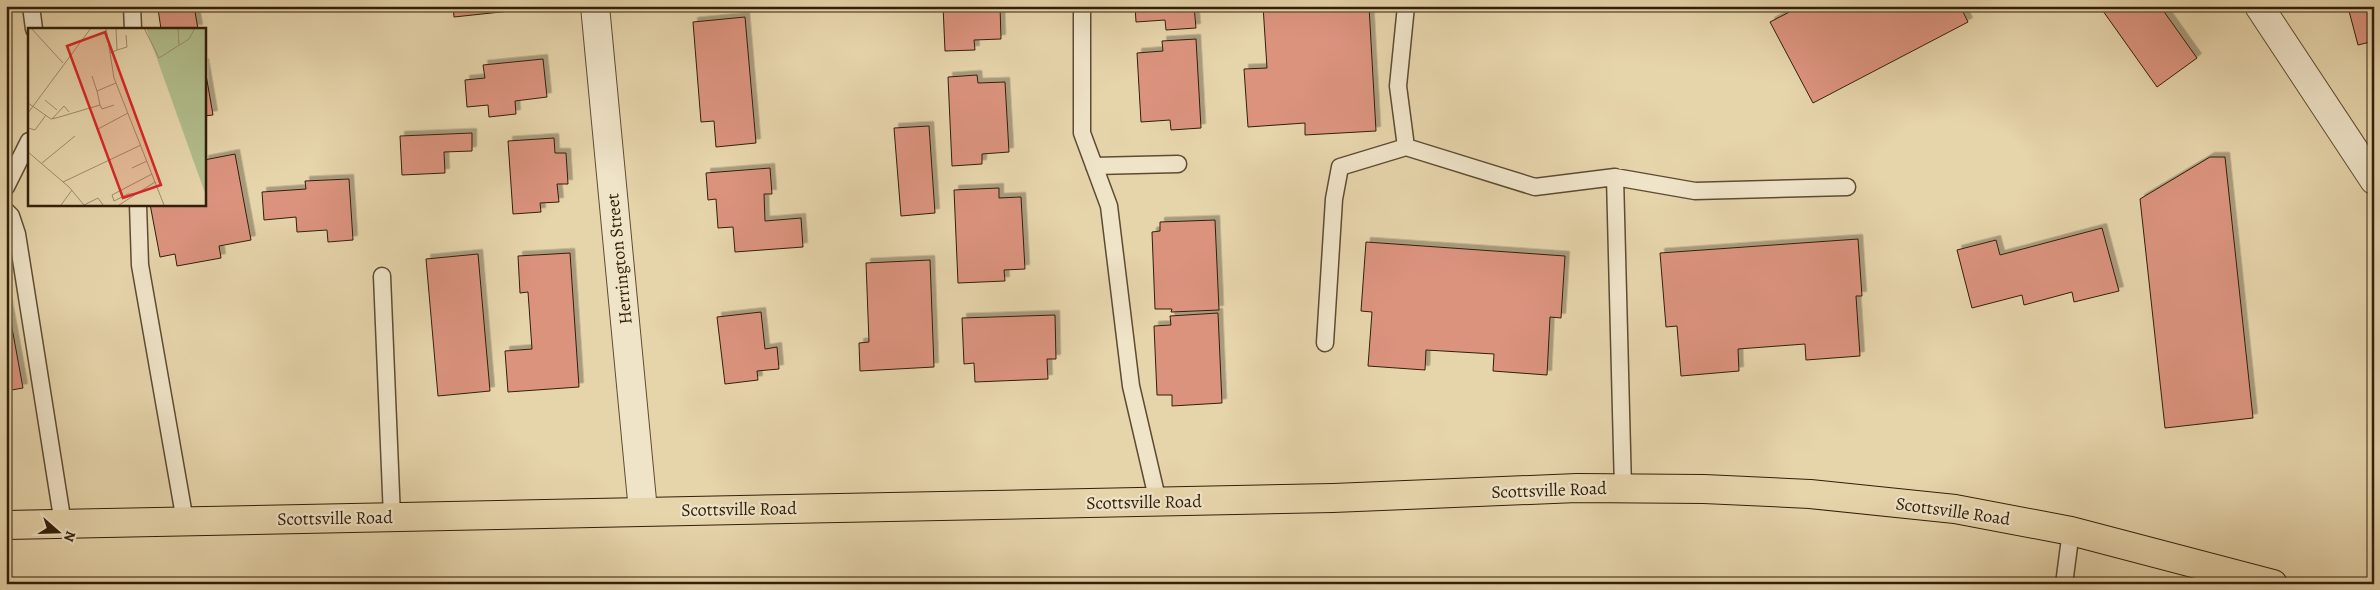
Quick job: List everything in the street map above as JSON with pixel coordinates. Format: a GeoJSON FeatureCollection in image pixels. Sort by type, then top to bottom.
{"type":"FeatureCollection","features":[{"type":"Feature","properties":{"kind":"main road","name":"Scottsville Road"},"geometry":{"type":"LineString","coordinates":[[6,525],[1158,502],[1623,489],[1704,489],[1810,494],[1955,509],[2071,531],[2273,584]]}},
{"type":"Feature","properties":{"kind":"street","name":"Herrington Street"},"geometry":{"type":"LineString","coordinates":[[595,6],[644,511]]}},
{"type":"Feature","properties":{"kind":"street"},"geometry":{"type":"LineString","coordinates":[[2259,6],[2374,180]]}},
{"type":"Feature","properties":{"kind":"lane"},"geometry":{"type":"LineString","coordinates":[[31,6],[34,28]]}},
{"type":"Feature","properties":{"kind":"lane"},"geometry":{"type":"LineString","coordinates":[[132,6],[133,28]]}},
{"type":"Feature","properties":{"kind":"lane"},"geometry":{"type":"LineString","coordinates":[[1082,6],[1082,133],[1109,206],[1131,386],[1158,502]]}},
{"type":"Feature","properties":{"kind":"lane"},"geometry":{"type":"LineString","coordinates":[[1406,6],[1398,86],[1406,147]]}},
{"type":"Feature","properties":{"kind":"lane"},"geometry":{"type":"LineString","coordinates":[[6,187],[28,143]]}},
{"type":"Feature","properties":{"kind":"lane"},"geometry":{"type":"LineString","coordinates":[[1325,343],[1334,199],[1340,167],[1406,147],[1535,187],[1615,177],[1695,191],[1847,187]]}},
{"type":"Feature","properties":{"kind":"lane"},"geometry":{"type":"LineString","coordinates":[[1094,166],[1178,164]]}},
{"type":"Feature","properties":{"kind":"lane"},"geometry":{"type":"LineString","coordinates":[[1615,177],[1623,489]]}},
{"type":"Feature","properties":{"kind":"lane"},"geometry":{"type":"LineString","coordinates":[[138,205],[140,265],[185,521]]}},
{"type":"Feature","properties":{"kind":"lane"},"geometry":{"type":"LineString","coordinates":[[6,210],[11,216],[17,234],[63,524]]}},
{"type":"Feature","properties":{"kind":"lane"},"geometry":{"type":"LineString","coordinates":[[382,276],[392,516]]}},
{"type":"Feature","properties":{"kind":"lane"},"geometry":{"type":"LineString","coordinates":[[2064,584],[2071,531]]}},
{"type":"Feature","properties":{"kind":"building"},"geometry":{"type":"Polygon","coordinates":[[[194,6],[198,28],[161,28],[158,9],[194,6]]]}},
{"type":"Feature","properties":{"kind":"building"},"geometry":{"type":"Polygon","coordinates":[[[453,6],[538,6],[538,8],[454,17],[453,6]]]}},
{"type":"Feature","properties":{"kind":"building"},"geometry":{"type":"Polygon","coordinates":[[[943,6],[1000,6],[1001,39],[974,40],[975,50],[945,51],[943,6]]]}},
{"type":"Feature","properties":{"kind":"building"},"geometry":{"type":"Polygon","coordinates":[[[1135,6],[1194,6],[1196,28],[1166,30],[1165,20],[1136,22],[1135,6]]]}},
{"type":"Feature","properties":{"kind":"building"},"geometry":{"type":"Polygon","coordinates":[[[1263,6],[1369,6],[1376,131],[1305,135],[1305,123],[1248,127],[1244,69],[1267,68],[1263,6]]]}},
{"type":"Feature","properties":{"kind":"building"},"geometry":{"type":"Polygon","coordinates":[[[1801,6],[1960,6],[1968,22],[1813,103],[1770,22],[1801,6]]]}},
{"type":"Feature","properties":{"kind":"building"},"geometry":{"type":"Polygon","coordinates":[[[2109,6],[2160,6],[2197,58],[2157,87],[2103,11],[2109,6]]]}},
{"type":"Feature","properties":{"kind":"building"},"geometry":{"type":"Polygon","coordinates":[[[2374,6],[2374,41],[2358,45],[2349,11],[2374,6]]]}},
{"type":"Feature","properties":{"kind":"building"},"geometry":{"type":"Polygon","coordinates":[[[745,17],[756,143],[716,147],[714,121],[701,122],[693,22],[745,17]]]}},
{"type":"Feature","properties":{"kind":"building"},"geometry":{"type":"Polygon","coordinates":[[[1196,39],[1201,128],[1171,130],[1170,120],[1141,122],[1137,53],[1163,51],[1162,41],[1196,39]]]}},
{"type":"Feature","properties":{"kind":"building"},"geometry":{"type":"Polygon","coordinates":[[[543,59],[547,97],[515,101],[516,114],[489,117],[488,105],[467,107],[465,80],[485,78],[483,65],[543,59]]]}},
{"type":"Feature","properties":{"kind":"building"},"geometry":{"type":"Polygon","coordinates":[[[205,69],[213,115],[205,116],[205,69]]]}},
{"type":"Feature","properties":{"kind":"building"},"geometry":{"type":"Polygon","coordinates":[[[977,75],[978,83],[1005,82],[1009,152],[982,154],[982,164],[952,166],[948,77],[977,75]]]}},
{"type":"Feature","properties":{"kind":"building"},"geometry":{"type":"Polygon","coordinates":[[[929,126],[935,213],[901,216],[894,128],[929,126]]]}},
{"type":"Feature","properties":{"kind":"building"},"geometry":{"type":"Polygon","coordinates":[[[472,133],[472,151],[444,152],[445,173],[402,175],[400,136],[472,133]]]}},
{"type":"Feature","properties":{"kind":"building"},"geometry":{"type":"Polygon","coordinates":[[[554,138],[555,153],[566,153],[568,184],[557,184],[559,202],[540,203],[541,212],[513,214],[508,141],[554,138]]]}},
{"type":"Feature","properties":{"kind":"building"},"geometry":{"type":"Polygon","coordinates":[[[235,154],[251,240],[219,246],[221,258],[177,266],[175,254],[160,257],[150,205],[205,205],[205,160],[235,154]]]}},
{"type":"Feature","properties":{"kind":"building"},"geometry":{"type":"Polygon","coordinates":[[[2210,157],[2225,157],[2253,418],[2165,428],[2140,199],[2210,157]]]}},
{"type":"Feature","properties":{"kind":"building"},"geometry":{"type":"Polygon","coordinates":[[[770,168],[772,194],[764,194],[765,221],[801,218],[803,247],[735,252],[733,227],[718,228],[716,199],[708,200],[706,173],[770,168]]]}},
{"type":"Feature","properties":{"kind":"building"},"geometry":{"type":"Polygon","coordinates":[[[349,179],[353,240],[328,242],[327,230],[297,232],[296,217],[264,220],[262,192],[306,189],[305,181],[349,179]]]}},
{"type":"Feature","properties":{"kind":"building"},"geometry":{"type":"Polygon","coordinates":[[[999,188],[999,198],[1021,197],[1025,269],[1004,270],[1005,281],[958,283],[954,190],[999,188]]]}},
{"type":"Feature","properties":{"kind":"building"},"geometry":{"type":"Polygon","coordinates":[[[1215,220],[1219,310],[1171,312],[1172,309],[1155,309],[1152,232],[1160,231],[1160,222],[1215,220]]]}},
{"type":"Feature","properties":{"kind":"building"},"geometry":{"type":"Polygon","coordinates":[[[2102,228],[2119,291],[2074,302],[2072,292],[2024,305],[2022,295],[1972,308],[1957,250],[1996,240],[2000,255],[2102,228]]]}},
{"type":"Feature","properties":{"kind":"building"},"geometry":{"type":"Polygon","coordinates":[[[1858,239],[1862,296],[1856,296],[1860,356],[1806,360],[1805,344],[1738,349],[1739,371],[1681,376],[1677,326],[1666,327],[1660,253],[1858,239]]]}},
{"type":"Feature","properties":{"kind":"building"},"geometry":{"type":"Polygon","coordinates":[[[1366,242],[1565,256],[1561,318],[1550,317],[1547,375],[1493,371],[1494,354],[1426,350],[1425,370],[1368,366],[1372,312],[1361,311],[1366,242]]]}},
{"type":"Feature","properties":{"kind":"building"},"geometry":{"type":"Polygon","coordinates":[[[570,253],[579,387],[508,392],[505,351],[532,349],[528,292],[520,293],[518,256],[570,253]]]}},
{"type":"Feature","properties":{"kind":"building"},"geometry":{"type":"Polygon","coordinates":[[[478,254],[490,391],[438,396],[426,259],[478,254]]]}},
{"type":"Feature","properties":{"kind":"building"},"geometry":{"type":"Polygon","coordinates":[[[930,260],[934,367],[860,371],[859,343],[869,342],[866,263],[930,260]]]}},
{"type":"Feature","properties":{"kind":"building"},"geometry":{"type":"Polygon","coordinates":[[[6,295],[23,388],[6,391],[6,295]]]}},
{"type":"Feature","properties":{"kind":"building"},"geometry":{"type":"Polygon","coordinates":[[[761,312],[765,349],[777,347],[779,369],[757,371],[758,380],[725,384],[717,317],[761,312]]]}},
{"type":"Feature","properties":{"kind":"building"},"geometry":{"type":"Polygon","coordinates":[[[1218,313],[1222,403],[1172,406],[1172,395],[1157,395],[1154,326],[1171,325],[1170,316],[1218,313]]]}},
{"type":"Feature","properties":{"kind":"building"},"geometry":{"type":"Polygon","coordinates":[[[1055,315],[1056,359],[1047,359],[1048,379],[975,382],[974,363],[964,364],[962,318],[1055,315]]]}}]}
